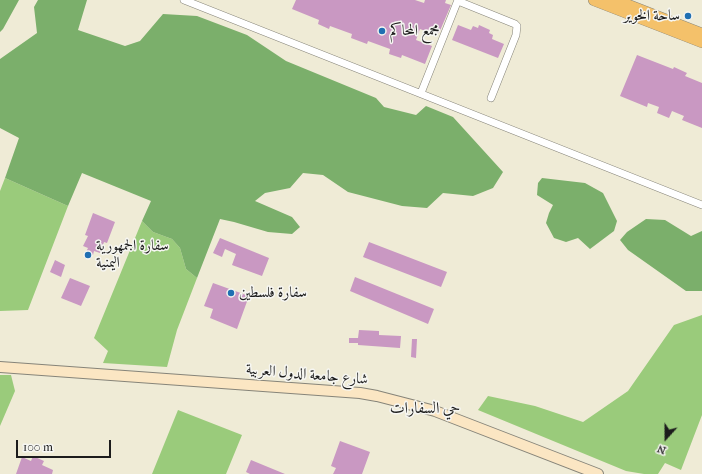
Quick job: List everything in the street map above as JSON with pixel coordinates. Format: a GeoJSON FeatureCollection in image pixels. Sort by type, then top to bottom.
{"type":"FeatureCollection","features":[{"type":"Feature","properties":{"kind":"main road"},"geometry":{"type":"LineString","coordinates":[[594,0],[702,42]]}},
{"type":"Feature","properties":{"kind":"main road"},"geometry":{"type":"LineString","coordinates":[[605,0],[625,7],[634,4]]}},
{"type":"Feature","properties":{"kind":"main road"},"geometry":{"type":"LineString","coordinates":[[615,0],[634,4],[702,34]]}},
{"type":"Feature","properties":{"kind":"main road"},"geometry":{"type":"LineString","coordinates":[[634,4],[638,12],[661,22],[670,30]]}},
{"type":"Feature","properties":{"kind":"street"},"geometry":{"type":"LineString","coordinates":[[184,0],[702,205]]}},
{"type":"Feature","properties":{"kind":"street"},"geometry":{"type":"LineString","coordinates":[[421,93],[458,1],[517,26],[516,35],[492,98]]}},
{"type":"Feature","properties":{"kind":"street","name":"شارع جامعة الدول العربية"},"geometry":{"type":"LineString","coordinates":[[0,367],[360,393],[377,396],[435,411],[598,474]]}},
{"type":"Feature","properties":{"kind":"green space"},"geometry":{"type":"Polygon","coordinates":[[[0,0],[19,0],[0,32],[0,0]]]}},
{"type":"Feature","properties":{"kind":"green space"},"geometry":{"type":"Polygon","coordinates":[[[38,0],[87,0],[78,30],[125,46],[140,41],[163,14],[197,16],[247,35],[286,61],[376,98],[384,107],[416,115],[426,106],[453,117],[503,172],[493,188],[473,196],[443,193],[427,208],[402,206],[348,192],[323,175],[303,173],[290,188],[265,193],[255,201],[292,217],[300,227],[292,234],[268,232],[220,219],[197,278],[186,269],[180,248],[172,239],[153,232],[142,221],[151,201],[82,173],[68,206],[5,178],[19,138],[0,128],[0,59],[37,33],[34,7],[38,0]]]}},
{"type":"Feature","properties":{"kind":"green space"},"geometry":{"type":"Polygon","coordinates":[[[5,178],[68,206],[28,310],[0,311],[0,191],[5,178]]]}},
{"type":"Feature","properties":{"kind":"green space"},"geometry":{"type":"Polygon","coordinates":[[[542,178],[585,183],[603,193],[617,221],[614,231],[590,249],[578,238],[566,242],[554,238],[546,223],[553,205],[537,195],[538,183],[542,178]]]}},
{"type":"Feature","properties":{"kind":"green space"},"geometry":{"type":"Polygon","coordinates":[[[646,219],[665,220],[691,236],[702,231],[702,291],[686,291],[628,250],[620,240],[627,232],[646,219]]]}},
{"type":"Feature","properties":{"kind":"green space"},"geometry":{"type":"Polygon","coordinates":[[[142,221],[153,232],[172,239],[180,248],[186,269],[197,278],[177,330],[167,367],[103,363],[108,351],[94,338],[142,221]]]}},
{"type":"Feature","properties":{"kind":"green space"},"geometry":{"type":"Polygon","coordinates":[[[702,315],[702,415],[681,470],[665,463],[658,474],[644,474],[626,471],[478,410],[488,396],[535,406],[583,422],[628,391],[674,325],[702,315]]]}},
{"type":"Feature","properties":{"kind":"green space"},"geometry":{"type":"Polygon","coordinates":[[[0,375],[11,375],[15,391],[0,426],[0,375]]]}},
{"type":"Feature","properties":{"kind":"green space"},"geometry":{"type":"Polygon","coordinates":[[[178,410],[242,435],[226,474],[152,474],[178,410]]]}},
{"type":"Feature","properties":{"kind":"building","name":"مجمع المحاكم"},"geometry":{"type":"Polygon","coordinates":[[[296,0],[415,0],[424,3],[425,0],[446,0],[445,3],[451,5],[439,33],[433,34],[420,29],[416,40],[432,46],[425,64],[402,55],[401,58],[389,54],[390,49],[368,41],[367,44],[351,38],[352,34],[330,26],[329,29],[318,24],[319,20],[292,9],[296,0]]]}},
{"type":"Feature","properties":{"kind":"building"},"geometry":{"type":"Polygon","coordinates":[[[458,25],[471,30],[473,26],[478,28],[479,25],[490,30],[489,33],[493,35],[492,39],[504,44],[498,58],[452,40],[458,25]]]}},
{"type":"Feature","properties":{"kind":"building"},"geometry":{"type":"Polygon","coordinates":[[[637,55],[673,69],[674,67],[687,73],[685,76],[702,83],[702,128],[682,120],[684,116],[672,111],[669,118],[657,113],[659,107],[648,103],[647,107],[620,96],[637,55]]]}},
{"type":"Feature","properties":{"kind":"building"},"geometry":{"type":"Polygon","coordinates":[[[93,213],[115,222],[107,243],[104,242],[100,253],[94,251],[93,255],[86,252],[88,248],[83,246],[88,236],[85,235],[93,213]]]}},
{"type":"Feature","properties":{"kind":"building"},"geometry":{"type":"Polygon","coordinates":[[[220,238],[269,258],[262,276],[232,265],[236,254],[225,249],[222,257],[213,253],[220,238]]]}},
{"type":"Feature","properties":{"kind":"building"},"geometry":{"type":"Polygon","coordinates":[[[369,242],[447,272],[441,287],[363,257],[369,242]]]}},
{"type":"Feature","properties":{"kind":"building"},"geometry":{"type":"Polygon","coordinates":[[[55,260],[65,265],[61,277],[50,272],[55,260]]]}},
{"type":"Feature","properties":{"kind":"building"},"geometry":{"type":"Polygon","coordinates":[[[355,277],[434,309],[428,324],[350,291],[355,277]]]}},
{"type":"Feature","properties":{"kind":"building"},"geometry":{"type":"Polygon","coordinates":[[[70,278],[90,286],[81,306],[61,298],[70,278]]]}},
{"type":"Feature","properties":{"kind":"building"},"geometry":{"type":"Polygon","coordinates":[[[213,283],[249,296],[237,329],[210,318],[213,309],[204,306],[213,283]]]}},
{"type":"Feature","properties":{"kind":"building"},"geometry":{"type":"Polygon","coordinates":[[[359,330],[379,331],[379,335],[401,336],[400,348],[349,343],[349,338],[358,338],[359,330]]]}},
{"type":"Feature","properties":{"kind":"building"},"geometry":{"type":"Polygon","coordinates":[[[412,339],[417,339],[416,358],[411,357],[412,339]]]}},
{"type":"Feature","properties":{"kind":"building"},"geometry":{"type":"Polygon","coordinates":[[[340,441],[370,452],[362,474],[333,474],[336,468],[331,466],[340,441]]]}},
{"type":"Feature","properties":{"kind":"building"},"geometry":{"type":"Polygon","coordinates":[[[33,456],[44,461],[42,465],[53,470],[52,474],[16,474],[22,457],[31,461],[33,456]]]}},
{"type":"Feature","properties":{"kind":"building"},"geometry":{"type":"Polygon","coordinates":[[[251,460],[285,474],[250,474],[246,472],[251,460]]]}},
{"type":"Feature","properties":{"kind":"place","name":"ساحة الخوير"},"geometry":{"type":"Point","coordinates":[688,16]}},
{"type":"Feature","properties":{"kind":"place","name":"مجمع المحاكم"},"geometry":{"type":"Point","coordinates":[382,31]}},
{"type":"Feature","properties":{"kind":"place","name":"سفارة الجمهورية اليمنية"},"geometry":{"type":"Point","coordinates":[88,255]}},
{"type":"Feature","properties":{"kind":"place","name":"سفارة فلسطين"},"geometry":{"type":"Point","coordinates":[231,293]}},
{"type":"Feature","properties":{"kind":"district","name":"حي السفارات"},"geometry":{"type":"Point","coordinates":[425,409]}}]}
